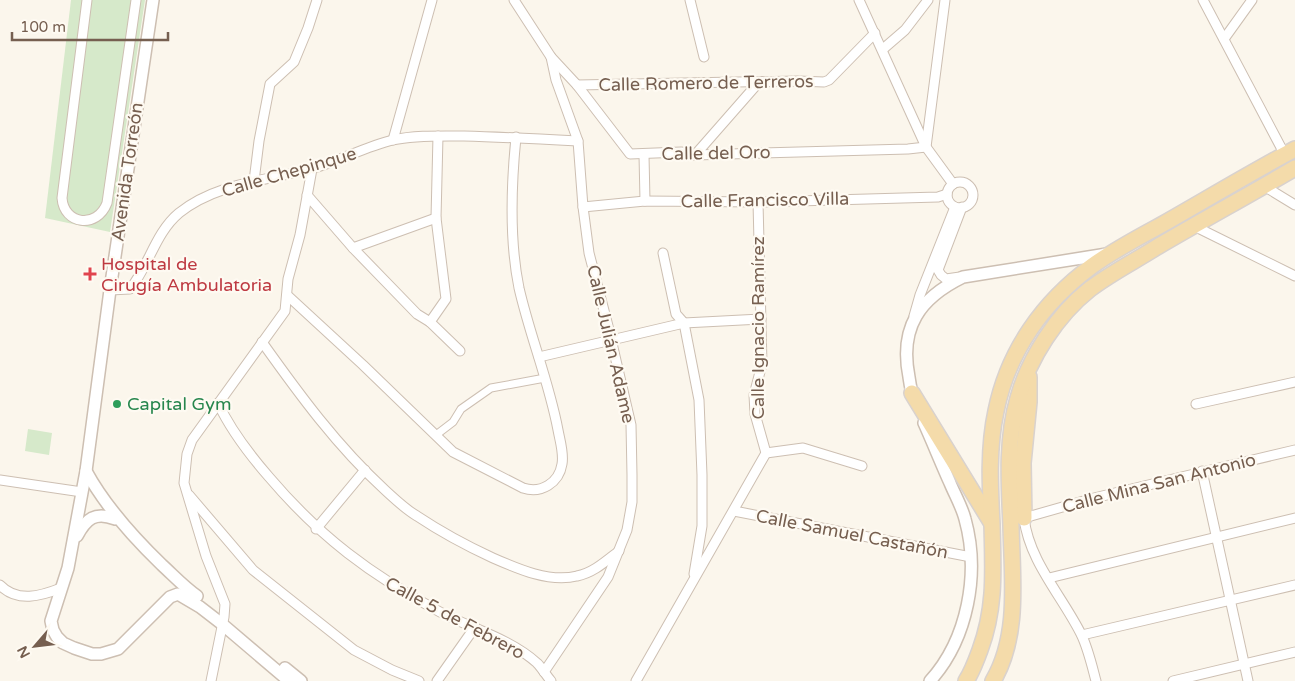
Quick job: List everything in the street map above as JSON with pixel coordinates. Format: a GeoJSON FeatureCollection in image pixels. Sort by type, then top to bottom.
{"type":"FeatureCollection","features":[{"type":"Feature","properties":{"kind":"main road"},"geometry":{"type":"LineString","coordinates":[[966,681],[978,657],[991,612],[994,587],[990,459],[996,410],[1011,363],[1021,342],[1044,310],[1078,277],[1111,254],[1290,152]]}},
{"type":"Feature","properties":{"kind":"main road"},"geometry":{"type":"LineString","coordinates":[[993,681],[1005,652],[1012,617],[1009,478],[1010,447],[1017,399],[1029,368],[1043,344],[1073,305],[1090,290],[1194,226],[1295,168]]}},
{"type":"Feature","properties":{"kind":"main road"},"geometry":{"type":"LineString","coordinates":[[1024,518],[1023,463],[1029,402],[1029,368]]}},
{"type":"Feature","properties":{"kind":"main road"},"geometry":{"type":"LineString","coordinates":[[912,393],[992,523]]}},
{"type":"Feature","properties":{"kind":"street"},"geometry":{"type":"LineString","coordinates":[[87,0],[62,198],[67,212],[72,217],[82,221],[100,215],[107,203],[136,0]]}},
{"type":"Feature","properties":{"kind":"street","name":"Avenida Torreón"},"geometry":{"type":"LineString","coordinates":[[153,0],[110,290],[86,471],[68,568],[52,621],[53,630],[63,643],[92,654],[101,654],[118,649],[170,597],[178,594],[223,620]]}},
{"type":"Feature","properties":{"kind":"street"},"geometry":{"type":"LineString","coordinates":[[254,181],[259,141],[270,84],[294,62],[317,0]]}},
{"type":"Feature","properties":{"kind":"street"},"geometry":{"type":"LineString","coordinates":[[432,0],[393,140],[438,136],[516,137],[578,141]]}},
{"type":"Feature","properties":{"kind":"street"},"geometry":{"type":"LineString","coordinates":[[514,0],[551,57]]}},
{"type":"Feature","properties":{"kind":"street"},"geometry":{"type":"LineString","coordinates":[[690,0],[704,57]]}},
{"type":"Feature","properties":{"kind":"street"},"geometry":{"type":"LineString","coordinates":[[859,0],[883,49],[926,147],[953,184]]}},
{"type":"Feature","properties":{"kind":"street"},"geometry":{"type":"LineString","coordinates":[[883,49],[905,30],[928,0]]}},
{"type":"Feature","properties":{"kind":"street"},"geometry":{"type":"LineString","coordinates":[[926,147],[945,0]]}},
{"type":"Feature","properties":{"kind":"street"},"geometry":{"type":"LineString","coordinates":[[1203,0],[1290,152]]}},
{"type":"Feature","properties":{"kind":"street"},"geometry":{"type":"LineString","coordinates":[[1224,39],[1252,0]]}},
{"type":"Feature","properties":{"kind":"street","name":"Calle Romero de Terreros"},"geometry":{"type":"LineString","coordinates":[[577,85],[824,82],[829,80],[875,32]]}},
{"type":"Feature","properties":{"kind":"street","name":"Calle del Oro"},"geometry":{"type":"LineString","coordinates":[[551,57],[577,85],[630,154],[681,152],[694,155],[926,147]]}},
{"type":"Feature","properties":{"kind":"street","name":"Calle Julián Adame"},"geometry":{"type":"LineString","coordinates":[[544,672],[608,577],[627,530],[632,502],[631,425],[589,253],[578,141],[556,80],[551,57]]}},
{"type":"Feature","properties":{"kind":"street"},"geometry":{"type":"LineString","coordinates":[[694,155],[759,82]]}},
{"type":"Feature","properties":{"kind":"street"},"geometry":{"type":"LineString","coordinates":[[430,322],[446,299],[436,218],[438,136]]}},
{"type":"Feature","properties":{"kind":"street"},"geometry":{"type":"LineString","coordinates":[[287,296],[363,365],[453,452],[529,490],[546,487],[553,483],[561,473],[563,457],[556,420],[519,288],[512,236],[513,171],[516,137]]}},
{"type":"Feature","properties":{"kind":"street","name":"Calle Chepinque"},"geometry":{"type":"LineString","coordinates":[[110,290],[130,289],[137,280],[165,228],[179,214],[204,198],[232,186],[312,169],[393,140]]}},
{"type":"Feature","properties":{"kind":"street"},"geometry":{"type":"LineString","coordinates":[[644,154],[645,202]]}},
{"type":"Feature","properties":{"kind":"street"},"geometry":{"type":"LineString","coordinates":[[211,681],[225,604],[206,556],[186,492],[184,472],[192,440],[285,310],[288,279],[300,235],[312,169]]}},
{"type":"Feature","properties":{"kind":"street"},"geometry":{"type":"LineString","coordinates":[[930,681],[951,652],[960,628],[970,591],[971,557],[965,518],[912,393],[906,365],[906,345],[920,295],[959,207],[971,201],[971,189],[961,182],[953,184],[947,194],[950,202],[959,207]]}},
{"type":"Feature","properties":{"kind":"street"},"geometry":{"type":"LineString","coordinates":[[1264,186],[1295,205]]}},
{"type":"Feature","properties":{"kind":"street","name":"Calle Francisco Villa"},"geometry":{"type":"LineString","coordinates":[[583,207],[645,202],[758,202],[938,197],[947,194]]}},
{"type":"Feature","properties":{"kind":"street"},"geometry":{"type":"LineString","coordinates":[[307,195],[353,248],[417,314],[430,322],[460,351]]}},
{"type":"Feature","properties":{"kind":"street","name":"Calle Ignacio Ramírez"},"geometry":{"type":"LineString","coordinates":[[758,202],[762,364],[754,396],[755,414],[766,453]]}},
{"type":"Feature","properties":{"kind":"street"},"geometry":{"type":"LineString","coordinates":[[959,207],[938,270],[941,276],[946,279],[1111,254]]}},
{"type":"Feature","properties":{"kind":"street"},"geometry":{"type":"LineString","coordinates":[[353,248],[436,218]]}},
{"type":"Feature","properties":{"kind":"street"},"geometry":{"type":"LineString","coordinates":[[1194,226],[1295,276]]}},
{"type":"Feature","properties":{"kind":"street"},"geometry":{"type":"LineString","coordinates":[[663,253],[676,314],[684,323],[699,400],[702,526],[693,582]]}},
{"type":"Feature","properties":{"kind":"street"},"geometry":{"type":"LineString","coordinates":[[910,328],[916,315],[925,303],[944,287],[963,277]]}},
{"type":"Feature","properties":{"kind":"street"},"geometry":{"type":"LineString","coordinates":[[539,357],[684,323],[761,319]]}},
{"type":"Feature","properties":{"kind":"street"},"geometry":{"type":"LineString","coordinates":[[262,342],[309,406],[365,470],[416,516],[471,548],[510,566],[554,577],[578,576],[597,568],[619,551]]}},
{"type":"Feature","properties":{"kind":"street"},"geometry":{"type":"LineString","coordinates":[[436,435],[453,422],[461,409],[491,388],[545,378]]}},
{"type":"Feature","properties":{"kind":"street"},"geometry":{"type":"LineString","coordinates":[[1196,404],[1295,382]]}},
{"type":"Feature","properties":{"kind":"street","name":"Calle 5 de Febrero"},"geometry":{"type":"LineString","coordinates":[[218,403],[224,417],[244,448],[277,487],[316,528],[341,549],[378,576],[445,615],[475,627],[515,648],[537,664],[551,681]]}},
{"type":"Feature","properties":{"kind":"street"},"geometry":{"type":"LineString","coordinates":[[636,681],[766,453],[802,448],[862,466]]}},
{"type":"Feature","properties":{"kind":"street","name":"Calle Mina San Antonio"},"geometry":{"type":"LineString","coordinates":[[1024,518],[1202,471],[1295,450]]}},
{"type":"Feature","properties":{"kind":"street"},"geometry":{"type":"LineString","coordinates":[[316,528],[365,470]]}},
{"type":"Feature","properties":{"kind":"street"},"geometry":{"type":"LineString","coordinates":[[86,471],[100,496],[131,532],[183,586],[301,681]]}},
{"type":"Feature","properties":{"kind":"street"},"geometry":{"type":"LineString","coordinates":[[1202,471],[1248,681]]}},
{"type":"Feature","properties":{"kind":"street"},"geometry":{"type":"LineString","coordinates":[[0,480],[82,492],[91,497],[131,532]]}},
{"type":"Feature","properties":{"kind":"street"},"geometry":{"type":"LineString","coordinates":[[186,492],[253,570],[354,650],[392,670],[419,681]]}},
{"type":"Feature","properties":{"kind":"street","name":"Calle Samuel Castañón"},"geometry":{"type":"LineString","coordinates":[[734,511],[971,557]]}},
{"type":"Feature","properties":{"kind":"street"},"geometry":{"type":"LineString","coordinates":[[73,543],[82,526],[90,518],[105,515],[115,518]]}},
{"type":"Feature","properties":{"kind":"street"},"geometry":{"type":"LineString","coordinates":[[1024,518],[1031,546],[1082,635],[1096,681]]}},
{"type":"Feature","properties":{"kind":"street"},"geometry":{"type":"LineString","coordinates":[[1049,578],[1295,518]]}},
{"type":"Feature","properties":{"kind":"street"},"geometry":{"type":"LineString","coordinates":[[0,585],[12,593],[29,597],[61,588]]}},
{"type":"Feature","properties":{"kind":"street"},"geometry":{"type":"LineString","coordinates":[[1082,635],[1295,585]]}},
{"type":"Feature","properties":{"kind":"street"},"geometry":{"type":"LineString","coordinates":[[223,620],[289,681]]}},
{"type":"Feature","properties":{"kind":"street"},"geometry":{"type":"LineString","coordinates":[[437,681],[475,627]]}},
{"type":"Feature","properties":{"kind":"street"},"geometry":{"type":"LineString","coordinates":[[1173,681],[1295,652]]}},
{"type":"Feature","properties":{"kind":"green space"},"geometry":{"type":"Polygon","coordinates":[[[71,0],[145,0],[110,232],[45,218],[71,0]]]}},
{"type":"Feature","properties":{"kind":"green space"},"geometry":{"type":"Polygon","coordinates":[[[28,429],[52,433],[49,455],[25,451],[28,429]]]}},
{"type":"Feature","properties":{"kind":"place","name":"Hospital de Cirugía Ambulatoria"},"geometry":{"type":"Point","coordinates":[90,274]}},
{"type":"Feature","properties":{"kind":"place","name":"Capital Gym"},"geometry":{"type":"Point","coordinates":[117,404]}}]}
